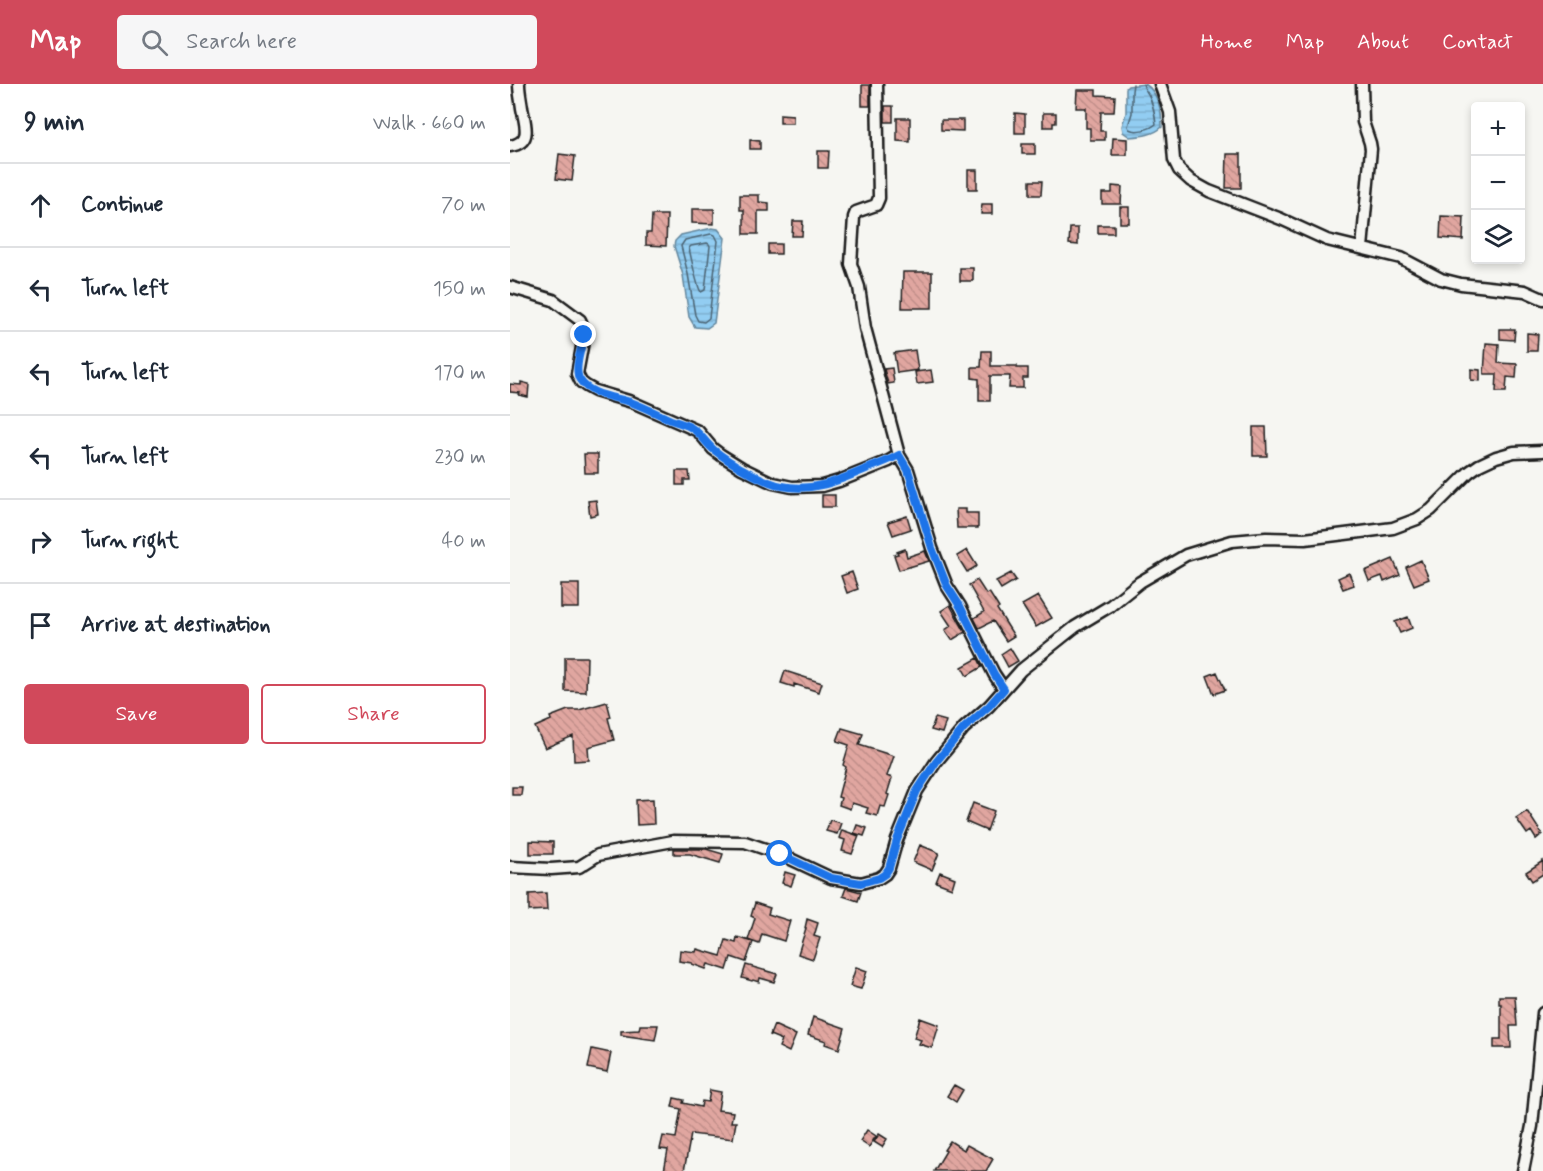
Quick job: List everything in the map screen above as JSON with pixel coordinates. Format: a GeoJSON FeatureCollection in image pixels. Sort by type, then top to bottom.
{"type":"FeatureCollection","features":[{"type":"Feature","properties":{"kind":"street"},"geometry":{"type":"LineString","coordinates":[[510,146],[518,145],[523,140],[526,128],[519,84]]}},
{"type":"Feature","properties":{"kind":"street"},"geometry":{"type":"LineString","coordinates":[[878,84],[879,198],[876,205],[856,212],[851,264],[859,287],[870,350],[899,455],[908,470],[932,548],[947,586],[1004,689]]}},
{"type":"Feature","properties":{"kind":"street"},"geometry":{"type":"LineString","coordinates":[[1160,84],[1170,112],[1174,160],[1179,170],[1191,181],[1209,191],[1327,240],[1401,258],[1441,279],[1461,284],[1525,291],[1543,299]]}},
{"type":"Feature","properties":{"kind":"street"},"geometry":{"type":"LineString","coordinates":[[1362,84],[1363,122],[1371,149],[1362,248]]}},
{"type":"Feature","properties":{"kind":"street"},"geometry":{"type":"LineString","coordinates":[[510,287],[553,300],[579,320],[585,331],[577,374],[586,386],[595,392],[632,402],[698,431],[721,455],[773,483],[792,487],[822,486],[889,461],[899,455]]}},
{"type":"Feature","properties":{"kind":"street"},"geometry":{"type":"LineString","coordinates":[[510,867],[551,869],[579,867],[598,855],[673,841],[745,842],[780,854],[840,881],[861,883],[879,878],[889,868],[897,840],[917,791],[936,762],[964,728],[989,706],[1021,670],[1075,627],[1110,606],[1140,582],[1186,555],[1232,541],[1266,538],[1305,539],[1393,528],[1417,519],[1431,510],[1479,465],[1515,452],[1543,451]]}},
{"type":"Feature","properties":{"kind":"street"},"geometry":{"type":"LineString","coordinates":[[1523,1171],[1532,1126],[1543,1012]]}},
{"type":"Feature","properties":{"kind":"water"},"geometry":{"type":"Polygon","coordinates":[[[1145,84],[1153,92],[1158,103],[1162,127],[1142,136],[1130,137],[1123,132],[1122,126],[1126,113],[1126,88],[1145,84]]]}},
{"type":"Feature","properties":{"kind":"water"},"geometry":{"type":"Polygon","coordinates":[[[712,228],[718,229],[725,238],[714,323],[707,328],[695,327],[689,317],[683,275],[674,246],[675,241],[681,235],[712,228]]]}},
{"type":"Feature","properties":{"kind":"building"},"geometry":{"type":"Polygon","coordinates":[[[862,85],[870,85],[870,106],[862,106],[862,85]]]}},
{"type":"Feature","properties":{"kind":"building"},"geometry":{"type":"Polygon","coordinates":[[[1077,90],[1096,90],[1096,95],[1115,96],[1114,112],[1101,112],[1100,131],[1105,131],[1105,140],[1090,140],[1090,128],[1086,128],[1086,108],[1076,108],[1077,90]]]}},
{"type":"Feature","properties":{"kind":"building"},"geometry":{"type":"Polygon","coordinates":[[[885,106],[893,106],[893,122],[885,122],[885,106]]]}},
{"type":"Feature","properties":{"kind":"building"},"geometry":{"type":"Polygon","coordinates":[[[1015,113],[1025,114],[1025,133],[1015,133],[1015,113]]]}},
{"type":"Feature","properties":{"kind":"building"},"geometry":{"type":"Polygon","coordinates":[[[1043,113],[1056,113],[1056,123],[1053,123],[1053,127],[1043,127],[1043,113]]]}},
{"type":"Feature","properties":{"kind":"building"},"geometry":{"type":"Polygon","coordinates":[[[780,114],[793,115],[793,123],[780,123],[780,114]]]}},
{"type":"Feature","properties":{"kind":"building"},"geometry":{"type":"Polygon","coordinates":[[[897,118],[910,118],[910,142],[897,141],[897,118]]]}},
{"type":"Feature","properties":{"kind":"building"},"geometry":{"type":"Polygon","coordinates":[[[941,120],[963,120],[963,131],[941,130],[941,120]]]}},
{"type":"Feature","properties":{"kind":"building"},"geometry":{"type":"Polygon","coordinates":[[[1113,138],[1127,139],[1127,155],[1112,155],[1113,138]]]}},
{"type":"Feature","properties":{"kind":"building"},"geometry":{"type":"Polygon","coordinates":[[[750,140],[760,141],[760,149],[750,149],[750,140]]]}},
{"type":"Feature","properties":{"kind":"building"},"geometry":{"type":"Polygon","coordinates":[[[1022,144],[1035,144],[1035,154],[1022,154],[1022,144]]]}},
{"type":"Feature","properties":{"kind":"building"},"geometry":{"type":"Polygon","coordinates":[[[818,151],[829,151],[828,168],[818,168],[818,151]]]}},
{"type":"Feature","properties":{"kind":"building"},"geometry":{"type":"Polygon","coordinates":[[[559,154],[575,156],[572,181],[556,179],[559,154]]]}},
{"type":"Feature","properties":{"kind":"building"},"geometry":{"type":"Polygon","coordinates":[[[1227,154],[1241,154],[1241,188],[1226,188],[1227,154]]]}},
{"type":"Feature","properties":{"kind":"building"},"geometry":{"type":"Polygon","coordinates":[[[968,170],[977,170],[977,189],[968,189],[968,170]]]}},
{"type":"Feature","properties":{"kind":"building"},"geometry":{"type":"Polygon","coordinates":[[[1030,181],[1042,181],[1041,195],[1030,195],[1030,181]]]}},
{"type":"Feature","properties":{"kind":"building"},"geometry":{"type":"Polygon","coordinates":[[[1112,186],[1122,187],[1121,204],[1102,204],[1102,193],[1112,193],[1112,186]]]}},
{"type":"Feature","properties":{"kind":"building"},"geometry":{"type":"Polygon","coordinates":[[[740,195],[759,195],[759,202],[769,203],[769,211],[758,211],[758,234],[744,234],[744,210],[740,210],[740,195]]]}},
{"type":"Feature","properties":{"kind":"building"},"geometry":{"type":"Polygon","coordinates":[[[982,204],[992,204],[992,214],[981,214],[982,204]]]}},
{"type":"Feature","properties":{"kind":"building"},"geometry":{"type":"Polygon","coordinates":[[[1120,207],[1129,207],[1129,223],[1120,223],[1120,207]]]}},
{"type":"Feature","properties":{"kind":"building"},"geometry":{"type":"Polygon","coordinates":[[[692,209],[714,209],[714,224],[692,223],[692,209]]]}},
{"type":"Feature","properties":{"kind":"building"},"geometry":{"type":"Polygon","coordinates":[[[652,215],[667,215],[666,246],[646,245],[646,233],[651,233],[652,215]]]}},
{"type":"Feature","properties":{"kind":"building"},"geometry":{"type":"Polygon","coordinates":[[[1441,216],[1464,217],[1463,240],[1440,238],[1441,216]]]}},
{"type":"Feature","properties":{"kind":"building"},"geometry":{"type":"Polygon","coordinates":[[[793,221],[803,221],[802,236],[792,236],[793,221]]]}},
{"type":"Feature","properties":{"kind":"building"},"geometry":{"type":"Polygon","coordinates":[[[1098,225],[1114,225],[1114,233],[1098,233],[1098,225]]]}},
{"type":"Feature","properties":{"kind":"building"},"geometry":{"type":"Polygon","coordinates":[[[1070,228],[1078,228],[1078,245],[1069,244],[1070,228]]]}},
{"type":"Feature","properties":{"kind":"building"},"geometry":{"type":"Polygon","coordinates":[[[768,244],[781,244],[781,254],[768,254],[768,244]]]}},
{"type":"Feature","properties":{"kind":"building"},"geometry":{"type":"Polygon","coordinates":[[[960,268],[973,268],[973,281],[960,281],[960,268]]]}},
{"type":"Feature","properties":{"kind":"building"},"geometry":{"type":"Polygon","coordinates":[[[903,272],[932,272],[932,308],[902,308],[903,272]]]}},
{"type":"Feature","properties":{"kind":"building"},"geometry":{"type":"Polygon","coordinates":[[[1500,329],[1515,329],[1514,340],[1500,339],[1500,329]]]}},
{"type":"Feature","properties":{"kind":"building"},"geometry":{"type":"Polygon","coordinates":[[[1527,333],[1538,334],[1537,351],[1527,351],[1527,333]]]}},
{"type":"Feature","properties":{"kind":"building"},"geometry":{"type":"Polygon","coordinates":[[[1486,343],[1499,344],[1498,363],[1517,364],[1516,378],[1507,377],[1506,392],[1496,392],[1497,374],[1484,374],[1486,343]]]}},
{"type":"Feature","properties":{"kind":"building"},"geometry":{"type":"Polygon","coordinates":[[[915,350],[918,370],[897,373],[894,353],[915,350]]]}},
{"type":"Feature","properties":{"kind":"building"},"geometry":{"type":"Polygon","coordinates":[[[982,351],[991,351],[991,366],[1028,368],[1028,378],[1023,378],[1023,388],[1009,388],[1010,376],[990,376],[990,401],[979,401],[979,379],[972,378],[972,367],[981,367],[982,351]]]}},
{"type":"Feature","properties":{"kind":"building"},"geometry":{"type":"Polygon","coordinates":[[[892,368],[894,383],[888,384],[884,369],[892,368]]]}},
{"type":"Feature","properties":{"kind":"building"},"geometry":{"type":"Polygon","coordinates":[[[1471,369],[1480,370],[1480,381],[1471,380],[1471,369]]]}},
{"type":"Feature","properties":{"kind":"building"},"geometry":{"type":"Polygon","coordinates":[[[931,370],[933,382],[917,384],[915,372],[931,370]]]}},
{"type":"Feature","properties":{"kind":"building"},"geometry":{"type":"Polygon","coordinates":[[[521,382],[529,384],[528,397],[510,392],[510,384],[521,385],[521,382]]]}},
{"type":"Feature","properties":{"kind":"building"},"geometry":{"type":"Polygon","coordinates":[[[1253,427],[1266,427],[1267,456],[1253,456],[1253,427]]]}},
{"type":"Feature","properties":{"kind":"building"},"geometry":{"type":"Polygon","coordinates":[[[584,454],[598,454],[598,473],[585,473],[584,454]]]}},
{"type":"Feature","properties":{"kind":"building"},"geometry":{"type":"Polygon","coordinates":[[[676,471],[689,471],[690,480],[684,480],[684,485],[676,485],[676,471]]]}},
{"type":"Feature","properties":{"kind":"building"},"geometry":{"type":"Polygon","coordinates":[[[822,495],[835,495],[835,507],[822,507],[822,495]]]}},
{"type":"Feature","properties":{"kind":"building"},"geometry":{"type":"Polygon","coordinates":[[[596,500],[598,514],[590,516],[588,501],[596,500]]]}},
{"type":"Feature","properties":{"kind":"building"},"geometry":{"type":"Polygon","coordinates":[[[956,509],[966,509],[966,513],[978,513],[978,528],[957,528],[956,509]]]}},
{"type":"Feature","properties":{"kind":"building"},"geometry":{"type":"Polygon","coordinates":[[[907,516],[911,529],[893,535],[888,522],[907,516]]]}},
{"type":"Feature","properties":{"kind":"building"},"geometry":{"type":"Polygon","coordinates":[[[905,549],[907,557],[925,551],[929,561],[899,570],[894,555],[905,549]]]}},
{"type":"Feature","properties":{"kind":"building"},"geometry":{"type":"Polygon","coordinates":[[[967,550],[977,566],[967,572],[957,556],[967,550]]]}},
{"type":"Feature","properties":{"kind":"building"},"geometry":{"type":"Polygon","coordinates":[[[1393,559],[1400,575],[1384,582],[1382,576],[1369,581],[1365,571],[1393,559]]]}},
{"type":"Feature","properties":{"kind":"building"},"geometry":{"type":"Polygon","coordinates":[[[1421,560],[1429,579],[1414,585],[1406,567],[1421,560]]]}},
{"type":"Feature","properties":{"kind":"building"},"geometry":{"type":"Polygon","coordinates":[[[852,572],[858,589],[847,593],[841,576],[852,572]]]}},
{"type":"Feature","properties":{"kind":"building"},"geometry":{"type":"Polygon","coordinates":[[[1011,573],[1016,580],[1001,589],[996,581],[1011,573]]]}},
{"type":"Feature","properties":{"kind":"building"},"geometry":{"type":"Polygon","coordinates":[[[1349,573],[1354,585],[1343,589],[1338,578],[1349,573]]]}},
{"type":"Feature","properties":{"kind":"building"},"geometry":{"type":"Polygon","coordinates":[[[977,580],[986,594],[989,592],[1014,636],[1006,641],[993,621],[979,628],[974,618],[984,612],[969,585],[977,580]]]}},
{"type":"Feature","properties":{"kind":"building"},"geometry":{"type":"Polygon","coordinates":[[[561,584],[579,584],[579,608],[561,608],[561,584]]]}},
{"type":"Feature","properties":{"kind":"building"},"geometry":{"type":"Polygon","coordinates":[[[1038,596],[1052,618],[1036,627],[1022,605],[1038,596]]]}},
{"type":"Feature","properties":{"kind":"building"},"geometry":{"type":"Polygon","coordinates":[[[950,605],[965,632],[952,640],[945,630],[951,626],[941,611],[950,605]]]}},
{"type":"Feature","properties":{"kind":"building"},"geometry":{"type":"Polygon","coordinates":[[[1408,617],[1412,628],[1400,633],[1395,622],[1408,617]]]}},
{"type":"Feature","properties":{"kind":"building"},"geometry":{"type":"Polygon","coordinates":[[[1010,648],[1018,661],[1008,667],[1001,654],[1010,648]]]}},
{"type":"Feature","properties":{"kind":"building"},"geometry":{"type":"Polygon","coordinates":[[[565,657],[587,657],[586,692],[565,691],[565,657]]]}},
{"type":"Feature","properties":{"kind":"building"},"geometry":{"type":"Polygon","coordinates":[[[978,658],[982,667],[967,676],[962,667],[978,658]]]}},
{"type":"Feature","properties":{"kind":"building"},"geometry":{"type":"Polygon","coordinates":[[[785,671],[822,683],[819,692],[794,684],[794,687],[781,683],[785,671]]]}},
{"type":"Feature","properties":{"kind":"building"},"geometry":{"type":"Polygon","coordinates":[[[1217,672],[1225,690],[1214,694],[1207,676],[1217,672]]]}},
{"type":"Feature","properties":{"kind":"building"},"geometry":{"type":"Polygon","coordinates":[[[607,702],[611,717],[608,718],[614,740],[588,747],[589,760],[574,761],[573,736],[545,748],[535,727],[551,720],[550,717],[568,710],[579,710],[607,702]]]}},
{"type":"Feature","properties":{"kind":"building"},"geometry":{"type":"Polygon","coordinates":[[[935,718],[946,721],[942,733],[931,730],[935,718]]]}},
{"type":"Feature","properties":{"kind":"building"},"geometry":{"type":"Polygon","coordinates":[[[842,728],[863,734],[859,745],[894,756],[887,776],[892,778],[887,794],[889,795],[885,807],[880,806],[877,816],[866,813],[868,808],[852,803],[850,809],[839,805],[841,798],[838,797],[846,767],[843,765],[849,745],[837,741],[842,728]]]}},
{"type":"Feature","properties":{"kind":"building"},"geometry":{"type":"Polygon","coordinates":[[[512,787],[522,787],[521,795],[512,795],[512,787]]]}},
{"type":"Feature","properties":{"kind":"building"},"geometry":{"type":"Polygon","coordinates":[[[653,799],[654,824],[637,825],[636,800],[653,799]]]}},
{"type":"Feature","properties":{"kind":"building"},"geometry":{"type":"Polygon","coordinates":[[[973,803],[994,811],[987,831],[966,822],[973,803]]]}},
{"type":"Feature","properties":{"kind":"building"},"geometry":{"type":"Polygon","coordinates":[[[1527,811],[1542,834],[1536,839],[1531,831],[1527,834],[1516,818],[1527,811]]]}},
{"type":"Feature","properties":{"kind":"building"},"geometry":{"type":"Polygon","coordinates":[[[830,820],[841,823],[837,834],[826,831],[830,820]]]}},
{"type":"Feature","properties":{"kind":"building"},"geometry":{"type":"Polygon","coordinates":[[[857,825],[867,828],[864,836],[854,833],[857,825]]]}},
{"type":"Feature","properties":{"kind":"building"},"geometry":{"type":"Polygon","coordinates":[[[842,830],[859,836],[852,854],[842,851],[845,840],[839,838],[842,830]]]}},
{"type":"Feature","properties":{"kind":"building"},"geometry":{"type":"Polygon","coordinates":[[[530,841],[553,842],[553,854],[530,854],[530,841]]]}},
{"type":"Feature","properties":{"kind":"building"},"geometry":{"type":"Polygon","coordinates":[[[920,845],[939,853],[932,870],[913,862],[920,845]]]}},
{"type":"Feature","properties":{"kind":"building"},"geometry":{"type":"Polygon","coordinates":[[[674,849],[706,849],[723,854],[720,863],[690,854],[674,854],[674,849]]]}},
{"type":"Feature","properties":{"kind":"building"},"geometry":{"type":"Polygon","coordinates":[[[1543,861],[1543,874],[1532,881],[1526,872],[1543,861]]]}},
{"type":"Feature","properties":{"kind":"building"},"geometry":{"type":"Polygon","coordinates":[[[785,872],[795,875],[791,886],[782,883],[785,872]]]}},
{"type":"Feature","properties":{"kind":"building"},"geometry":{"type":"Polygon","coordinates":[[[940,872],[955,878],[952,888],[936,882],[940,872]]]}},
{"type":"Feature","properties":{"kind":"building"},"geometry":{"type":"Polygon","coordinates":[[[846,888],[861,892],[858,901],[843,896],[846,888]]]}},
{"type":"Feature","properties":{"kind":"building"},"geometry":{"type":"Polygon","coordinates":[[[546,893],[547,910],[529,911],[529,894],[546,893]]]}},
{"type":"Feature","properties":{"kind":"building"},"geometry":{"type":"Polygon","coordinates":[[[755,903],[770,908],[768,914],[790,921],[784,941],[762,934],[759,944],[748,940],[755,918],[751,916],[755,903]]]}},
{"type":"Feature","properties":{"kind":"building"},"geometry":{"type":"Polygon","coordinates":[[[807,919],[818,923],[814,936],[820,938],[813,959],[798,954],[807,919]]]}},
{"type":"Feature","properties":{"kind":"building"},"geometry":{"type":"Polygon","coordinates":[[[737,937],[753,942],[746,962],[731,957],[727,970],[708,964],[706,969],[679,961],[680,950],[696,952],[697,949],[721,956],[726,940],[736,943],[737,937]]]}},
{"type":"Feature","properties":{"kind":"building"},"geometry":{"type":"Polygon","coordinates":[[[746,965],[777,974],[774,982],[760,978],[759,982],[742,978],[746,965]]]}},
{"type":"Feature","properties":{"kind":"building"},"geometry":{"type":"Polygon","coordinates":[[[856,967],[867,971],[861,989],[850,986],[856,967]]]}},
{"type":"Feature","properties":{"kind":"building"},"geometry":{"type":"Polygon","coordinates":[[[1499,996],[1515,996],[1517,1026],[1510,1026],[1511,1048],[1494,1048],[1494,1039],[1501,1039],[1499,996]]]}},
{"type":"Feature","properties":{"kind":"building"},"geometry":{"type":"Polygon","coordinates":[[[813,1017],[845,1028],[839,1049],[825,1044],[826,1041],[808,1035],[813,1017]]]}},
{"type":"Feature","properties":{"kind":"building"},"geometry":{"type":"Polygon","coordinates":[[[920,1018],[939,1025],[932,1048],[919,1044],[921,1040],[914,1038],[920,1018]]]}},
{"type":"Feature","properties":{"kind":"building"},"geometry":{"type":"Polygon","coordinates":[[[640,1025],[658,1025],[655,1040],[621,1035],[621,1031],[639,1030],[640,1025]]]}},
{"type":"Feature","properties":{"kind":"building"},"geometry":{"type":"Polygon","coordinates":[[[774,1025],[796,1035],[789,1052],[779,1047],[782,1040],[770,1035],[774,1025]]]}},
{"type":"Feature","properties":{"kind":"building"},"geometry":{"type":"Polygon","coordinates":[[[592,1049],[611,1053],[607,1072],[588,1068],[592,1049]]]}},
{"type":"Feature","properties":{"kind":"building"},"geometry":{"type":"Polygon","coordinates":[[[954,1085],[963,1090],[956,1102],[947,1096],[954,1085]]]}},
{"type":"Feature","properties":{"kind":"building"},"geometry":{"type":"Polygon","coordinates":[[[710,1090],[721,1092],[718,1110],[733,1112],[731,1122],[736,1122],[733,1139],[691,1134],[684,1171],[664,1171],[668,1150],[660,1149],[663,1136],[676,1138],[681,1109],[672,1107],[674,1098],[684,1100],[683,1103],[701,1107],[702,1101],[708,1102],[710,1090]]]}},
{"type":"Feature","properties":{"kind":"building"},"geometry":{"type":"Polygon","coordinates":[[[867,1130],[876,1136],[869,1147],[860,1141],[867,1130]]]}},
{"type":"Feature","properties":{"kind":"building"},"geometry":{"type":"Polygon","coordinates":[[[879,1134],[887,1139],[882,1147],[874,1142],[879,1134]]]}},
{"type":"Feature","properties":{"kind":"building"},"geometry":{"type":"Polygon","coordinates":[[[950,1141],[964,1150],[967,1145],[993,1159],[986,1171],[934,1171],[950,1141]]]}},
{"type":"Feature","properties":{"kind":"route"},"geometry":{"type":"LineString","coordinates":[[584,335],[577,374],[586,386],[595,392],[632,402],[698,431],[721,455],[773,483],[792,487],[822,486],[889,461],[899,455],[908,470],[932,548],[947,586],[1004,689],[964,728],[936,762],[917,791],[885,874],[861,883],[840,881],[780,854]]}}]}
